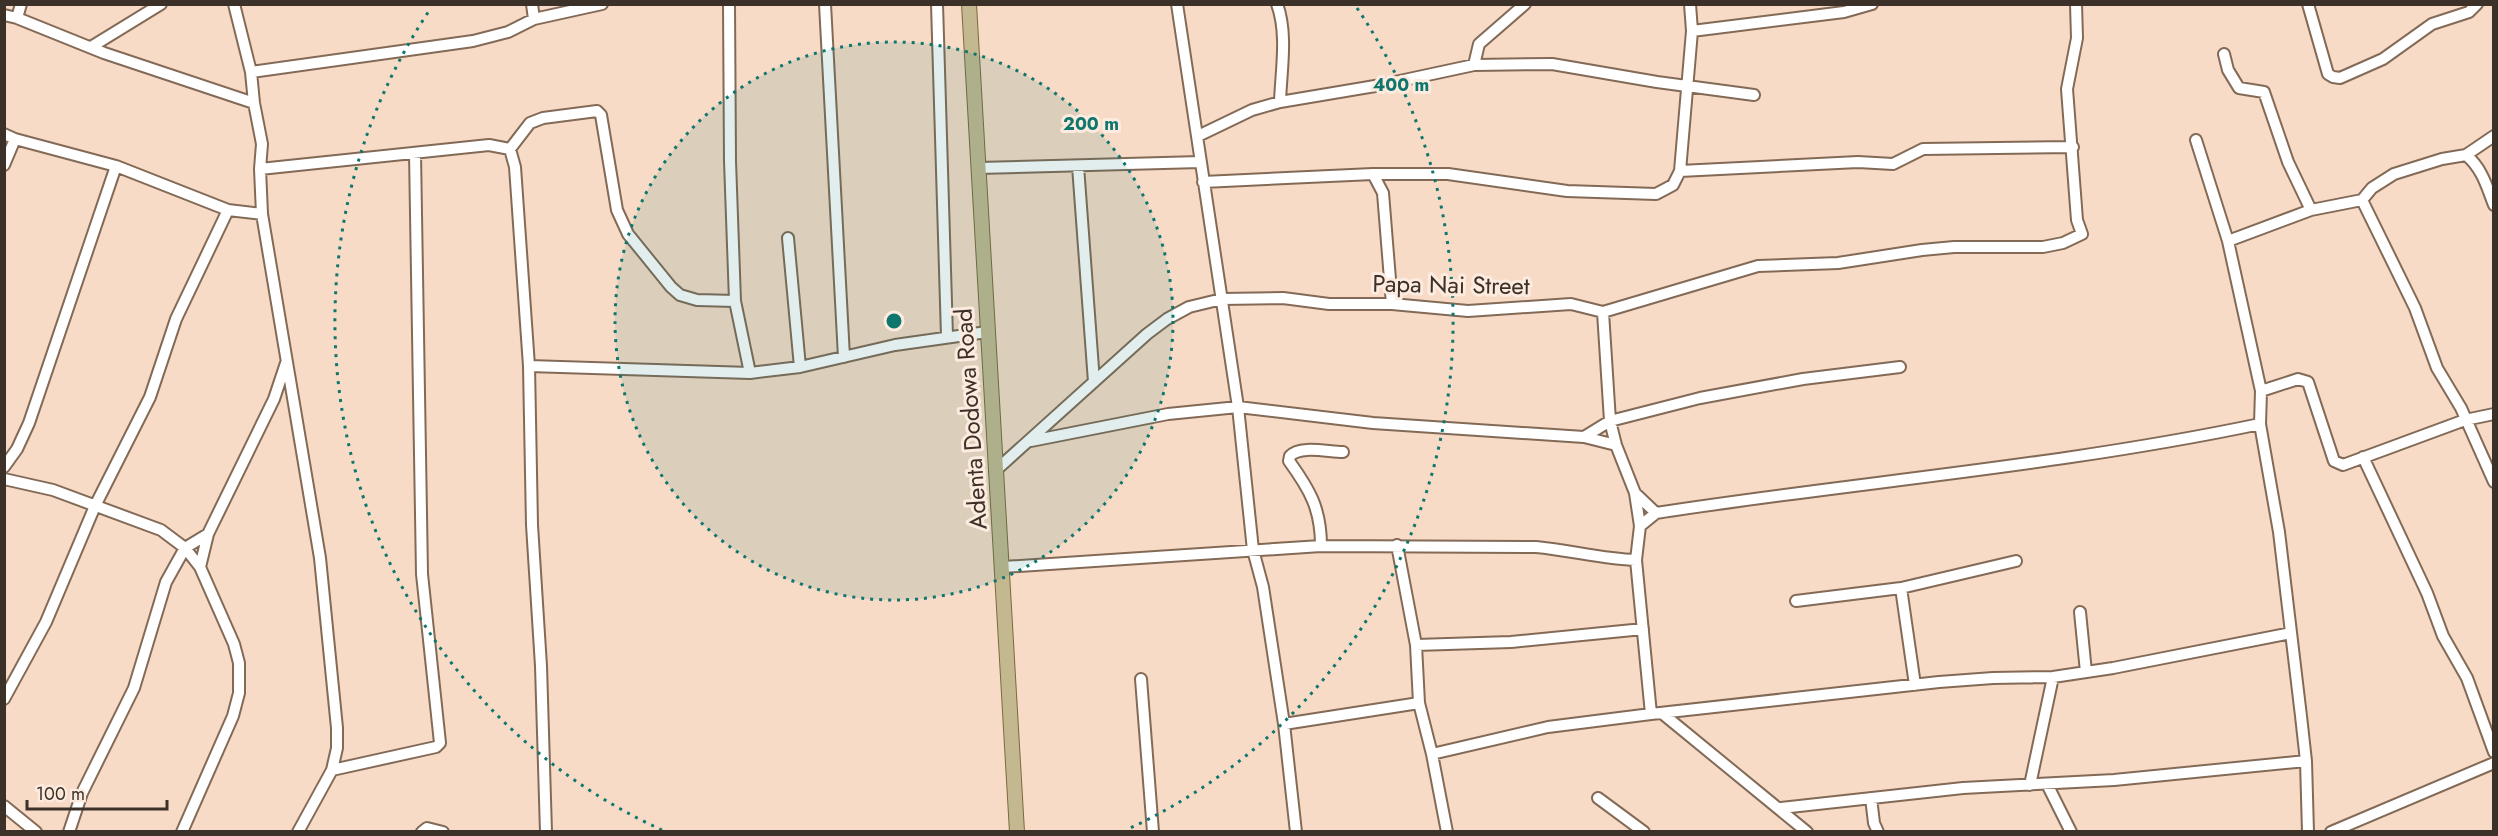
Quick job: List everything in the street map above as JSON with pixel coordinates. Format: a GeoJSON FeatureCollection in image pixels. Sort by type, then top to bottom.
{"type":"FeatureCollection","features":[{"type":"Feature","properties":{"kind":"main road","name":"Adenta Dodowa Road"},"geometry":{"type":"LineString","coordinates":[[969,4],[1017,831]]}},
{"type":"Feature","properties":{"kind":"street"},"geometry":{"type":"LineString","coordinates":[[17,18],[21,4]]}},
{"type":"Feature","properties":{"kind":"street"},"geometry":{"type":"LineString","coordinates":[[91,47],[161,4]]}},
{"type":"Feature","properties":{"kind":"street"},"geometry":{"type":"LineString","coordinates":[[234,4],[251,72],[262,144],[262,214],[320,558],[337,728],[337,748],[332,770],[298,831]]}},
{"type":"Feature","properties":{"kind":"street"},"geometry":{"type":"LineString","coordinates":[[532,4],[534,19]]}},
{"type":"Feature","properties":{"kind":"street"},"geometry":{"type":"LineString","coordinates":[[251,72],[473,41],[508,32],[534,19],[602,4]]}},
{"type":"Feature","properties":{"kind":"street"},"geometry":{"type":"LineString","coordinates":[[729,4],[730,161],[735,300],[750,373]]}},
{"type":"Feature","properties":{"kind":"street"},"geometry":{"type":"LineString","coordinates":[[825,4],[844,357]]}},
{"type":"Feature","properties":{"kind":"street"},"geometry":{"type":"LineString","coordinates":[[937,4],[947,336]]}},
{"type":"Feature","properties":{"kind":"street"},"geometry":{"type":"LineString","coordinates":[[1178,4],[1238,407],[1253,550],[1263,587],[1284,724],[1296,831]]}},
{"type":"Feature","properties":{"kind":"street"},"geometry":{"type":"LineString","coordinates":[[1277,4],[1283,32],[1280,102]]}},
{"type":"Feature","properties":{"kind":"street"},"geometry":{"type":"LineString","coordinates":[[1474,65],[1479,44],[1525,4]]}},
{"type":"Feature","properties":{"kind":"street"},"geometry":{"type":"LineString","coordinates":[[1203,182],[1373,174],[1448,174],[1567,191],[1656,194],[1673,185],[1680,171],[1692,31],[1690,4]]}},
{"type":"Feature","properties":{"kind":"street"},"geometry":{"type":"LineString","coordinates":[[1692,31],[1844,12],[1872,4]]}},
{"type":"Feature","properties":{"kind":"street"},"geometry":{"type":"LineString","coordinates":[[1651,714],[1636,560],[1640,526],[1635,493],[1616,446],[1610,421],[1604,312],[1758,266],[1838,263],[1922,250],[2043,247],[2062,243],[2082,234],[2077,220],[2067,89],[2077,38],[2076,4]]}},
{"type":"Feature","properties":{"kind":"street"},"geometry":{"type":"LineString","coordinates":[[2308,4],[2328,74],[2340,78],[2383,59],[2432,24],[2469,12],[2477,4]]}},
{"type":"Feature","properties":{"kind":"street"},"geometry":{"type":"LineString","coordinates":[[4,15],[254,103]]}},
{"type":"Feature","properties":{"kind":"street"},"geometry":{"type":"LineString","coordinates":[[2224,54],[2228,70],[2239,88],[2264,92],[2288,162],[2311,210]]}},
{"type":"Feature","properties":{"kind":"street"},"geometry":{"type":"LineString","coordinates":[[1198,135],[1252,110],[1280,102],[1381,85],[1474,65],[1552,64],[1754,95]]}},
{"type":"Feature","properties":{"kind":"street"},"geometry":{"type":"LineString","coordinates":[[510,149],[530,123],[543,118],[597,111],[601,115],[617,210],[628,234],[680,295],[697,300],[735,300]]}},
{"type":"Feature","properties":{"kind":"street"},"geometry":{"type":"LineString","coordinates":[[4,134],[116,166],[228,210],[262,214]]}},
{"type":"Feature","properties":{"kind":"street"},"geometry":{"type":"LineString","coordinates":[[2229,241],[2311,210],[2362,200],[2372,188],[2394,174],[2442,159],[2466,155],[2493,136]]}},
{"type":"Feature","properties":{"kind":"street"},"geometry":{"type":"LineString","coordinates":[[4,165],[15,139]]}},
{"type":"Feature","properties":{"kind":"street"},"geometry":{"type":"LineString","coordinates":[[2196,140],[2229,241],[2261,391],[2260,424],[2279,532],[2306,761],[2308,831]]}},
{"type":"Feature","properties":{"kind":"street"},"geometry":{"type":"LineString","coordinates":[[261,169],[496,144],[510,149]]}},
{"type":"Feature","properties":{"kind":"street"},"geometry":{"type":"LineString","coordinates":[[1680,171],[1858,162],[1893,164],[1923,149],[2073,147]]}},
{"type":"Feature","properties":{"kind":"street"},"geometry":{"type":"LineString","coordinates":[[510,149],[516,167],[529,366],[532,525],[541,666],[546,831]]}},
{"type":"Feature","properties":{"kind":"street"},"geometry":{"type":"LineString","coordinates":[[332,770],[436,747],[440,743],[422,574],[415,153]]}},
{"type":"Feature","properties":{"kind":"street"},"geometry":{"type":"LineString","coordinates":[[2466,155],[2474,161],[2480,171],[2493,205]]}},
{"type":"Feature","properties":{"kind":"street"},"geometry":{"type":"LineString","coordinates":[[978,168],[1200,162]]}},
{"type":"Feature","properties":{"kind":"street"},"geometry":{"type":"LineString","coordinates":[[4,467],[17,449],[29,423],[116,166]]}},
{"type":"Feature","properties":{"kind":"street"},"geometry":{"type":"LineString","coordinates":[[1078,166],[1094,382]]}},
{"type":"Feature","properties":{"kind":"street"},"geometry":{"type":"LineString","coordinates":[[1373,174],[1383,193],[1392,304]]}},
{"type":"Feature","properties":{"kind":"street"},"geometry":{"type":"LineString","coordinates":[[1383,193],[1394,174]]}},
{"type":"Feature","properties":{"kind":"street"},"geometry":{"type":"LineString","coordinates":[[2362,200],[2422,325],[2437,368],[2461,408],[2493,482]]}},
{"type":"Feature","properties":{"kind":"street"},"geometry":{"type":"LineString","coordinates":[[4,699],[46,622],[95,506],[150,396],[176,320],[228,210]]}},
{"type":"Feature","properties":{"kind":"street"},"geometry":{"type":"LineString","coordinates":[[788,238],[800,368]]}},
{"type":"Feature","properties":{"kind":"street","name":"Papa Nai Street"},"geometry":{"type":"LineString","coordinates":[[995,471],[1167,319],[1189,307],[1222,298],[1265,297],[1329,304],[1392,304],[1491,311],[1571,304],[1604,312]]}},
{"type":"Feature","properties":{"kind":"street"},"geometry":{"type":"LineString","coordinates":[[529,366],[750,373],[800,368],[895,345],[987,332]]}},
{"type":"Feature","properties":{"kind":"street"},"geometry":{"type":"LineString","coordinates":[[200,567],[208,534],[274,399],[287,361]]}},
{"type":"Feature","properties":{"kind":"street"},"geometry":{"type":"LineString","coordinates":[[1584,437],[1610,421],[1700,398],[1803,379],[1900,367]]}},
{"type":"Feature","properties":{"kind":"street"},"geometry":{"type":"LineString","coordinates":[[2261,391],[2298,379],[2310,384],[2334,461],[2343,465],[2465,420],[2493,414]]}},
{"type":"Feature","properties":{"kind":"street"},"geometry":{"type":"LineString","coordinates":[[274,399],[293,400]]}},
{"type":"Feature","properties":{"kind":"street"},"geometry":{"type":"LineString","coordinates":[[1028,441],[1168,414],[1238,407],[1373,423],[1584,437],[1616,446]]}},
{"type":"Feature","properties":{"kind":"street"},"geometry":{"type":"LineString","coordinates":[[1640,526],[1656,513],[1780,494],[1906,480],[2081,456],[2196,438],[2260,424]]}},
{"type":"Feature","properties":{"kind":"street"},"geometry":{"type":"LineString","coordinates":[[1321,546],[1321,528],[1315,503],[1311,492],[1289,461],[1290,456],[1293,452],[1301,450],[1343,452]]}},
{"type":"Feature","properties":{"kind":"street"},"geometry":{"type":"LineString","coordinates":[[2363,457],[2427,593],[2443,636],[2467,678],[2493,752]]}},
{"type":"Feature","properties":{"kind":"street"},"geometry":{"type":"LineString","coordinates":[[4,479],[53,490],[161,530],[185,548],[200,567],[234,644],[239,663],[238,693],[233,716],[182,831]]}},
{"type":"Feature","properties":{"kind":"street"},"geometry":{"type":"LineString","coordinates":[[1635,493],[1656,513]]}},
{"type":"Feature","properties":{"kind":"street"},"geometry":{"type":"LineString","coordinates":[[69,831],[82,793],[134,688],[166,582],[185,548],[208,534]]}},
{"type":"Feature","properties":{"kind":"street"},"geometry":{"type":"LineString","coordinates":[[1003,567],[1321,546],[1397,545],[1562,549],[1604,559],[1636,560]]}},
{"type":"Feature","properties":{"kind":"street"},"geometry":{"type":"LineString","coordinates":[[1397,545],[1416,645],[1419,703],[1432,754],[1447,831]]}},
{"type":"Feature","properties":{"kind":"street"},"geometry":{"type":"LineString","coordinates":[[1796,600],[1901,588],[2016,561]]}},
{"type":"Feature","properties":{"kind":"street"},"geometry":{"type":"LineString","coordinates":[[1901,588],[1915,685]]}},
{"type":"Feature","properties":{"kind":"street"},"geometry":{"type":"LineString","coordinates":[[2080,612],[2086,672]]}},
{"type":"Feature","properties":{"kind":"street"},"geometry":{"type":"LineString","coordinates":[[1416,645],[1511,642],[1643,629]]}},
{"type":"Feature","properties":{"kind":"street"},"geometry":{"type":"LineString","coordinates":[[1432,754],[1548,727],[1915,685],[2086,672],[2291,633]]}},
{"type":"Feature","properties":{"kind":"street"},"geometry":{"type":"LineString","coordinates":[[2030,785],[2053,676]]}},
{"type":"Feature","properties":{"kind":"street"},"geometry":{"type":"LineString","coordinates":[[1141,679],[1153,831]]}},
{"type":"Feature","properties":{"kind":"street"},"geometry":{"type":"LineString","coordinates":[[1284,724],[1419,703]]}},
{"type":"Feature","properties":{"kind":"street"},"geometry":{"type":"LineString","coordinates":[[1663,714],[1807,831]]}},
{"type":"Feature","properties":{"kind":"street"},"geometry":{"type":"LineString","coordinates":[[1781,808],[1963,788],[2114,780],[2306,761]]}},
{"type":"Feature","properties":{"kind":"street"},"geometry":{"type":"LineString","coordinates":[[2331,831],[2493,763]]}},
{"type":"Feature","properties":{"kind":"street"},"geometry":{"type":"LineString","coordinates":[[2047,784],[2071,831]]}},
{"type":"Feature","properties":{"kind":"street"},"geometry":{"type":"LineString","coordinates":[[1598,798],[1644,831]]}},
{"type":"Feature","properties":{"kind":"street"},"geometry":{"type":"LineString","coordinates":[[1871,798],[1874,824],[1878,831]]}},
{"type":"Feature","properties":{"kind":"street"},"geometry":{"type":"LineString","coordinates":[[4,807],[36,831]]}},
{"type":"Feature","properties":{"kind":"street"},"geometry":{"type":"LineString","coordinates":[[422,831],[427,828],[443,831]]}}]}
